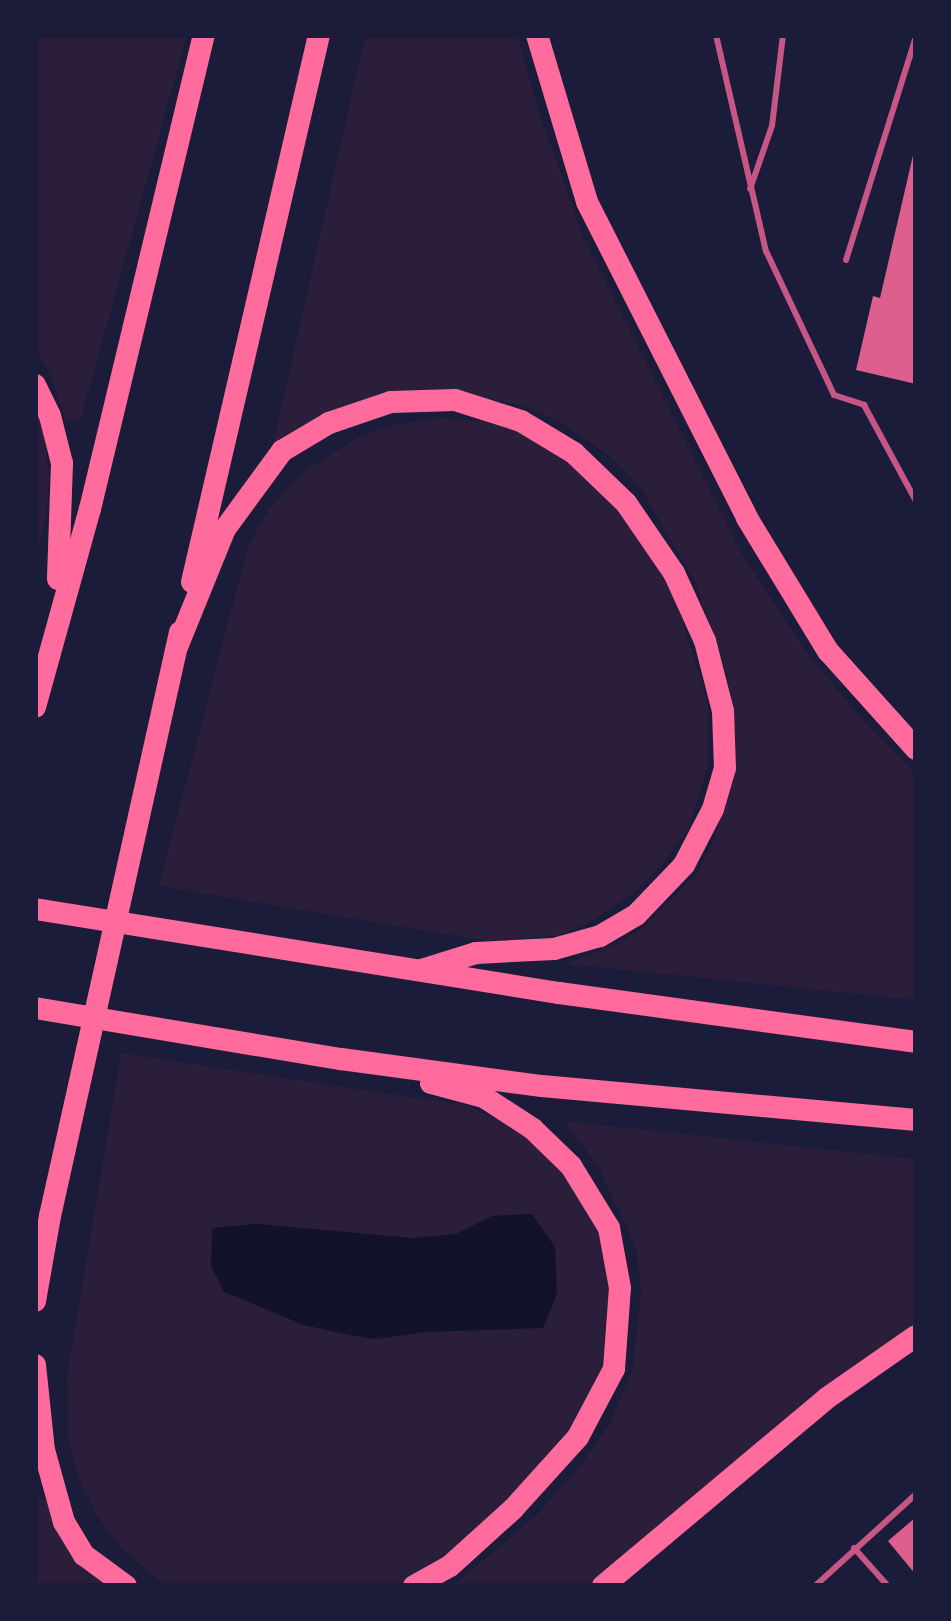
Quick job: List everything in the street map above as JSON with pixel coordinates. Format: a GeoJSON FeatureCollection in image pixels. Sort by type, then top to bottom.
{"type":"FeatureCollection","features":[{"type":"Feature","properties":{"kind":"highway"},"geometry":{"type":"LineString","coordinates":[[37,699],[55,622],[90,509],[204,35]]}},
{"type":"Feature","properties":{"kind":"highway"},"geometry":{"type":"LineString","coordinates":[[35,1301],[50,1216],[176,647],[320,35]]}},
{"type":"Feature","properties":{"kind":"highway"},"geometry":{"type":"LineString","coordinates":[[537,35],[587,202],[746,518],[828,651],[916,749]]}},
{"type":"Feature","properties":{"kind":"highway"},"geometry":{"type":"LineString","coordinates":[[35,385],[50,416],[62,463],[64,509],[55,622]]}},
{"type":"Feature","properties":{"kind":"highway"},"geometry":{"type":"LineString","coordinates":[[176,647],[225,529],[282,451],[329,423],[390,402],[455,400],[520,421],[574,453],[626,503],[674,573],[705,641],[724,711],[725,768],[713,809],[684,865],[636,914],[600,936],[554,948],[476,953],[421,970]]}},
{"type":"Feature","properties":{"kind":"highway"},"geometry":{"type":"LineString","coordinates":[[35,909],[916,1042]]}},
{"type":"Feature","properties":{"kind":"highway"},"geometry":{"type":"LineString","coordinates":[[35,1008],[341,1059],[542,1086],[916,1120]]}},
{"type":"Feature","properties":{"kind":"highway"},"geometry":{"type":"LineString","coordinates":[[341,1059],[484,1097],[533,1129],[570,1166],[609,1228],[620,1288],[614,1369],[578,1437],[513,1508],[450,1566],[414,1586]]}},
{"type":"Feature","properties":{"kind":"highway"},"geometry":{"type":"LineString","coordinates":[[603,1586],[828,1398],[916,1336]]}},
{"type":"Feature","properties":{"kind":"highway"},"geometry":{"type":"LineString","coordinates":[[35,1365],[44,1450],[64,1522],[84,1555],[126,1586]]}},
{"type":"Feature","properties":{"kind":"lane"},"geometry":{"type":"LineString","coordinates":[[716,35],[766,251],[834,395],[864,405],[916,502]]}},
{"type":"Feature","properties":{"kind":"lane"},"geometry":{"type":"LineString","coordinates":[[750,190],[772,126],[783,35]]}},
{"type":"Feature","properties":{"kind":"lane"},"geometry":{"type":"LineString","coordinates":[[846,260],[916,37]]}},
{"type":"Feature","properties":{"kind":"lane"},"geometry":{"type":"LineString","coordinates":[[815,1586],[916,1494]]}},
{"type":"Feature","properties":{"kind":"lane"},"geometry":{"type":"LineString","coordinates":[[854,1548],[888,1586]]}},
{"type":"Feature","properties":{"kind":"shaded area"},"geometry":{"type":"Polygon","coordinates":[[[35,35],[187,35],[80,422],[66,419],[48,370],[35,349],[35,35]]]}},
{"type":"Feature","properties":{"kind":"shaded area"},"geometry":{"type":"Polygon","coordinates":[[[365,35],[517,35],[539,113],[584,238],[742,554],[807,653],[867,725],[916,774],[916,1000],[566,964],[617,944],[645,926],[698,873],[714,840],[732,781],[736,740],[726,671],[694,580],[641,488],[615,460],[559,421],[522,405],[439,393],[273,445],[365,35]]]}},
{"type":"Feature","properties":{"kind":"shaded area"},"geometry":{"type":"Polygon","coordinates":[[[35,403],[44,428],[49,477],[47,512],[35,559],[35,403]]]}},
{"type":"Feature","properties":{"kind":"shaded area"},"geometry":{"type":"Polygon","coordinates":[[[441,418],[483,421],[526,433],[565,452],[625,507],[674,595],[708,703],[709,763],[689,827],[666,860],[633,893],[591,922],[556,936],[487,941],[159,886],[248,546],[270,508],[303,472],[359,437],[397,424],[441,418]]]}},
{"type":"Feature","properties":{"kind":"shaded area"},"geometry":{"type":"Polygon","coordinates":[[[121,1053],[469,1106],[535,1139],[567,1173],[602,1233],[611,1267],[611,1354],[585,1416],[492,1523],[405,1586],[166,1586],[120,1547],[98,1517],[80,1482],[68,1439],[67,1375],[121,1053]]]}},
{"type":"Feature","properties":{"kind":"shaded area"},"geometry":{"type":"Polygon","coordinates":[[[564,1121],[916,1159],[916,1332],[600,1586],[453,1586],[537,1515],[581,1465],[610,1423],[632,1371],[641,1293],[636,1248],[598,1166],[564,1121]]]}},
{"type":"Feature","properties":{"kind":"shaded area"},"geometry":{"type":"Polygon","coordinates":[[[532,1214],[555,1247],[557,1294],[543,1328],[426,1332],[374,1339],[340,1333],[304,1325],[224,1292],[211,1266],[212,1228],[257,1224],[413,1238],[456,1234],[492,1216],[532,1214]]]}},
{"type":"Feature","properties":{"kind":"shaded area"},"geometry":{"type":"Polygon","coordinates":[[[36,1498],[50,1500],[121,1586],[35,1586],[36,1498]]]}},
{"type":"Feature","properties":{"kind":"building"},"geometry":{"type":"Polygon","coordinates":[[[914,151],[916,384],[856,370],[873,296],[880,298],[914,151]]]}},
{"type":"Feature","properties":{"kind":"building"},"geometry":{"type":"Polygon","coordinates":[[[916,1517],[916,1575],[888,1541],[916,1517]]]}}]}
